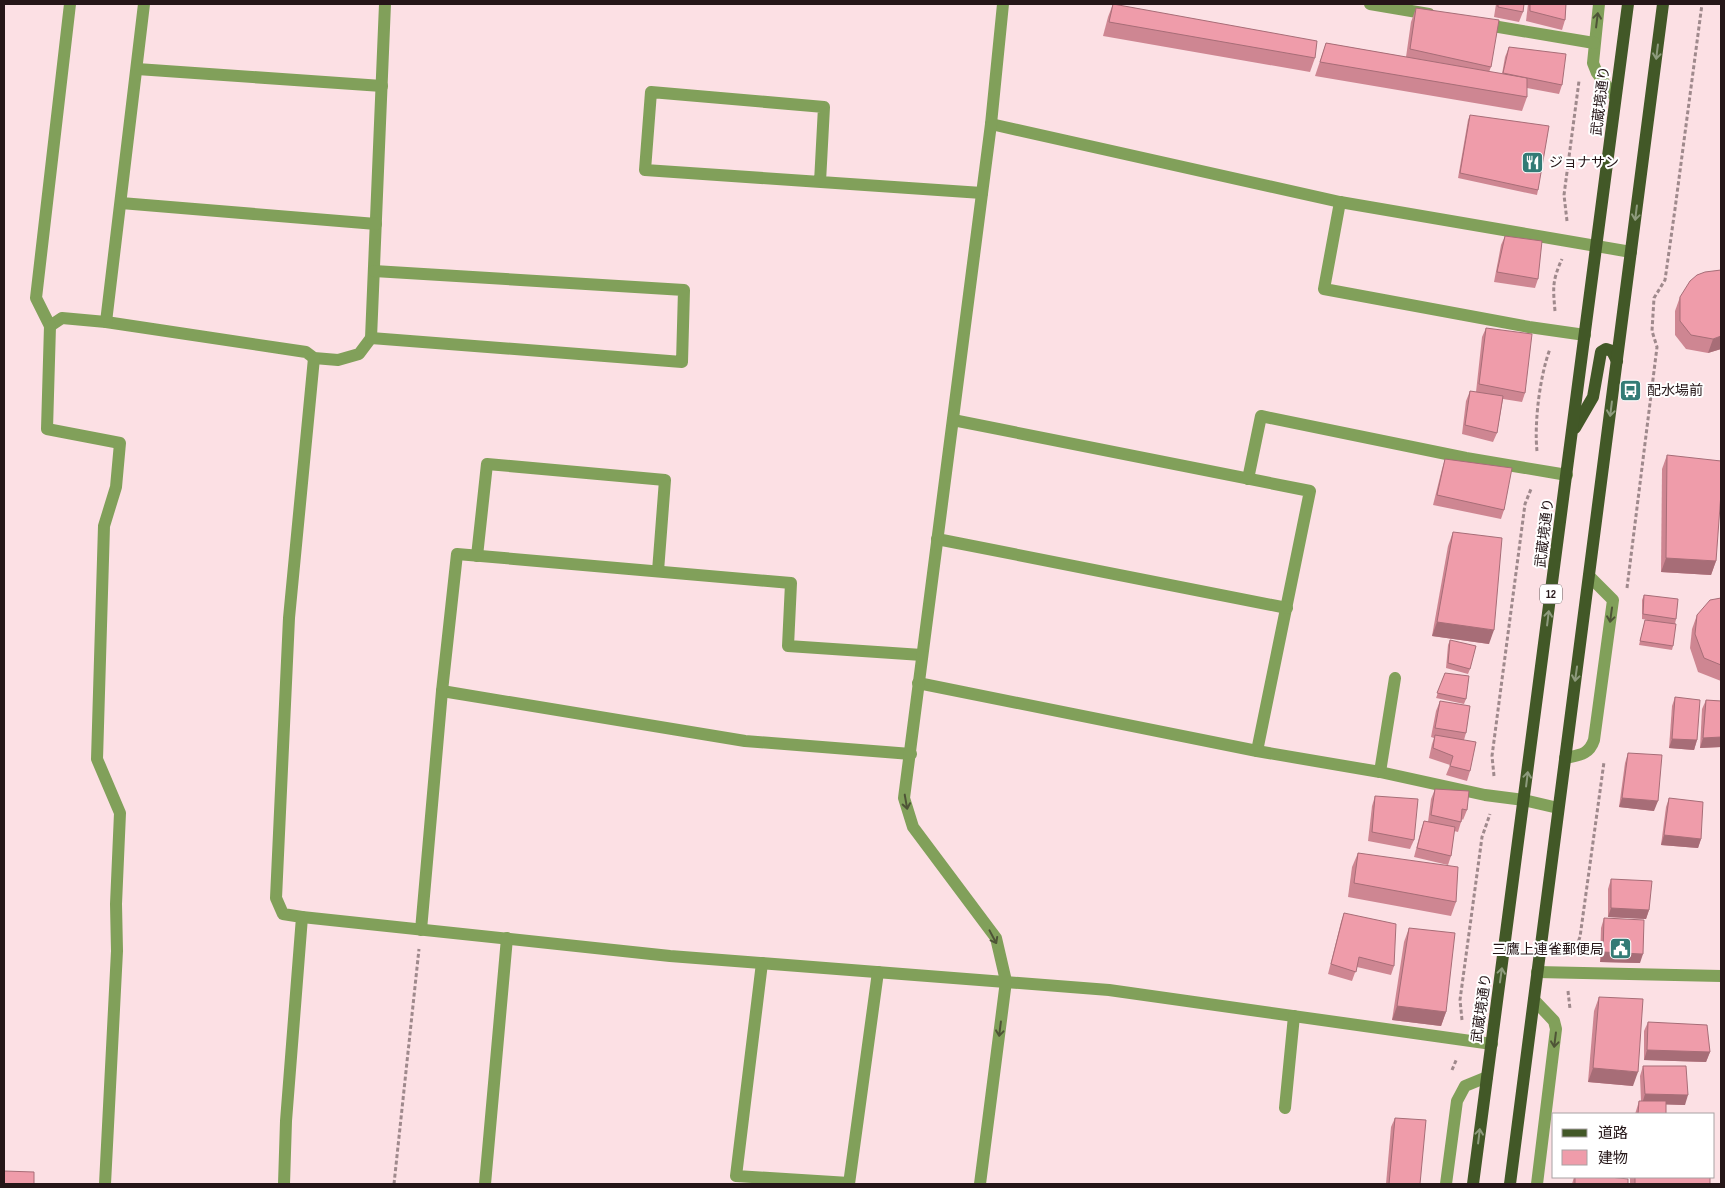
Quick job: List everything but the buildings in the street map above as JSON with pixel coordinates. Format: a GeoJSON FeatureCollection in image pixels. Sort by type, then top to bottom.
{"type":"FeatureCollection","features":[{"type":"Feature","properties":{"kind":"main road","name":"武蔵境通り"},"geometry":{"type":"LineString","coordinates":[[1473,1184],[1628,4]]}},
{"type":"Feature","properties":{"kind":"main road"},"geometry":{"type":"LineString","coordinates":[[1510,1184],[1663,4]]}},
{"type":"Feature","properties":{"kind":"main road"},"geometry":{"type":"LineString","coordinates":[[1572,435],[1593,397],[1598,358],[1601,352],[1606,348],[1612,351],[1617,362]]}},
{"type":"Feature","properties":{"kind":"street"},"geometry":{"type":"LineString","coordinates":[[70,4],[36,298],[50,326],[47,429],[120,443],[116,487],[104,526],[97,759],[120,813],[116,904],[117,951],[105,1184]]}},
{"type":"Feature","properties":{"kind":"street"},"geometry":{"type":"LineString","coordinates":[[106,322],[144,4]]}},
{"type":"Feature","properties":{"kind":"street"},"geometry":{"type":"LineString","coordinates":[[50,326],[62,318],[106,322],[306,352],[314,358],[338,360],[359,354],[371,338],[385,4]]}},
{"type":"Feature","properties":{"kind":"street"},"geometry":{"type":"LineString","coordinates":[[980,1184],[1006,981],[996,938],[913,827],[904,798],[991,124],[1003,4]]}},
{"type":"Feature","properties":{"kind":"street"},"geometry":{"type":"LineString","coordinates":[[1370,4],[1437,16]]}},
{"type":"Feature","properties":{"kind":"street"},"geometry":{"type":"LineString","coordinates":[[1599,4],[1593,63],[1597,72],[1616,97]]}},
{"type":"Feature","properties":{"kind":"street"},"geometry":{"type":"LineString","coordinates":[[1466,21],[1594,43]]}},
{"type":"Feature","properties":{"kind":"street"},"geometry":{"type":"LineString","coordinates":[[137,69],[382,86]]}},
{"type":"Feature","properties":{"kind":"street"},"geometry":{"type":"LineString","coordinates":[[820,182],[824,108],[651,92],[645,170],[820,182],[982,193]]}},
{"type":"Feature","properties":{"kind":"street"},"geometry":{"type":"LineString","coordinates":[[991,124],[1340,202],[1631,252]]}},
{"type":"Feature","properties":{"kind":"street"},"geometry":{"type":"LineString","coordinates":[[1340,202],[1324,289],[1529,327],[1585,335]]}},
{"type":"Feature","properties":{"kind":"street"},"geometry":{"type":"LineString","coordinates":[[121,203],[376,224]]}},
{"type":"Feature","properties":{"kind":"street"},"geometry":{"type":"LineString","coordinates":[[371,338],[682,362],[684,290],[374,271]]}},
{"type":"Feature","properties":{"kind":"street"},"geometry":{"type":"LineString","coordinates":[[314,358],[289,618],[276,898],[283,914],[302,918],[670,956],[1108,990],[1492,1044]]}},
{"type":"Feature","properties":{"kind":"street"},"geometry":{"type":"LineString","coordinates":[[1248,479],[1261,416],[1466,458],[1567,475]]}},
{"type":"Feature","properties":{"kind":"street"},"geometry":{"type":"LineString","coordinates":[[953,420],[1310,492],[1257,751]]}},
{"type":"Feature","properties":{"kind":"street"},"geometry":{"type":"LineString","coordinates":[[477,556],[487,464],[665,480],[658,571]]}},
{"type":"Feature","properties":{"kind":"street"},"geometry":{"type":"LineString","coordinates":[[937,539],[1287,608]]}},
{"type":"Feature","properties":{"kind":"street"},"geometry":{"type":"LineString","coordinates":[[421,930],[442,691],[457,554],[791,583],[788,646],[922,655]]}},
{"type":"Feature","properties":{"kind":"street"},"geometry":{"type":"LineString","coordinates":[[1565,758],[1588,752],[1592,747],[1614,600],[1590,576]]}},
{"type":"Feature","properties":{"kind":"street"},"geometry":{"type":"LineString","coordinates":[[1380,772],[1395,678]]}},
{"type":"Feature","properties":{"kind":"street"},"geometry":{"type":"LineString","coordinates":[[918,683],[1257,751],[1380,772],[1558,808]]}},
{"type":"Feature","properties":{"kind":"street"},"geometry":{"type":"LineString","coordinates":[[442,691],[744,741],[911,754]]}},
{"type":"Feature","properties":{"kind":"street"},"geometry":{"type":"LineString","coordinates":[[284,1184],[286,1121],[302,918]]}},
{"type":"Feature","properties":{"kind":"street"},"geometry":{"type":"LineString","coordinates":[[485,1184],[507,938]]}},
{"type":"Feature","properties":{"kind":"street"},"geometry":{"type":"LineString","coordinates":[[762,963],[736,1176],[849,1184],[878,972]]}},
{"type":"Feature","properties":{"kind":"street"},"geometry":{"type":"LineString","coordinates":[[1538,972],[1721,976]]}},
{"type":"Feature","properties":{"kind":"street"},"geometry":{"type":"LineString","coordinates":[[1534,1000],[1554,1020],[1556,1029],[1537,1184]]}},
{"type":"Feature","properties":{"kind":"street"},"geometry":{"type":"LineString","coordinates":[[1285,1108],[1294,1016]]}},
{"type":"Feature","properties":{"kind":"street"},"geometry":{"type":"LineString","coordinates":[[1446,1184],[1457,1101],[1466,1086],[1487,1078]]}},
{"type":"Feature","properties":{"kind":"path"},"geometry":{"type":"LineString","coordinates":[[1626,594],[1657,347],[1652,331],[1654,298],[1664,280],[1676,210],[1702,4]]}},
{"type":"Feature","properties":{"kind":"path"},"geometry":{"type":"LineString","coordinates":[[1568,230],[1564,195],[1579,79]]}},
{"type":"Feature","properties":{"kind":"path"},"geometry":{"type":"LineString","coordinates":[[1556,312],[1553,285],[1555,275],[1565,253]]}},
{"type":"Feature","properties":{"kind":"path"},"geometry":{"type":"LineString","coordinates":[[1538,460],[1535,432],[1545,362],[1551,347]]}},
{"type":"Feature","properties":{"kind":"path"},"geometry":{"type":"LineString","coordinates":[[1494,779],[1492,756],[1497,717],[1525,504],[1532,488]]}},
{"type":"Feature","properties":{"kind":"path"},"geometry":{"type":"LineString","coordinates":[[1573,955],[1580,937],[1604,758]]}},
{"type":"Feature","properties":{"kind":"path"},"geometry":{"type":"LineString","coordinates":[[1463,1023],[1460,1000],[1482,837],[1490,813]]}},
{"type":"Feature","properties":{"kind":"path"},"geometry":{"type":"LineString","coordinates":[[394,1184],[421,930]]}},
{"type":"Feature","properties":{"kind":"place","name":"ジョナサン"},"geometry":{"type":"Point","coordinates":[1533,162]}},
{"type":"Feature","properties":{"kind":"place","name":"配水場前"},"geometry":{"type":"Point","coordinates":[1631,390]}},
{"type":"Feature","properties":{"kind":"place","name":"三鷹上連雀郵便局"},"geometry":{"type":"Point","coordinates":[1620,949]}}]}
